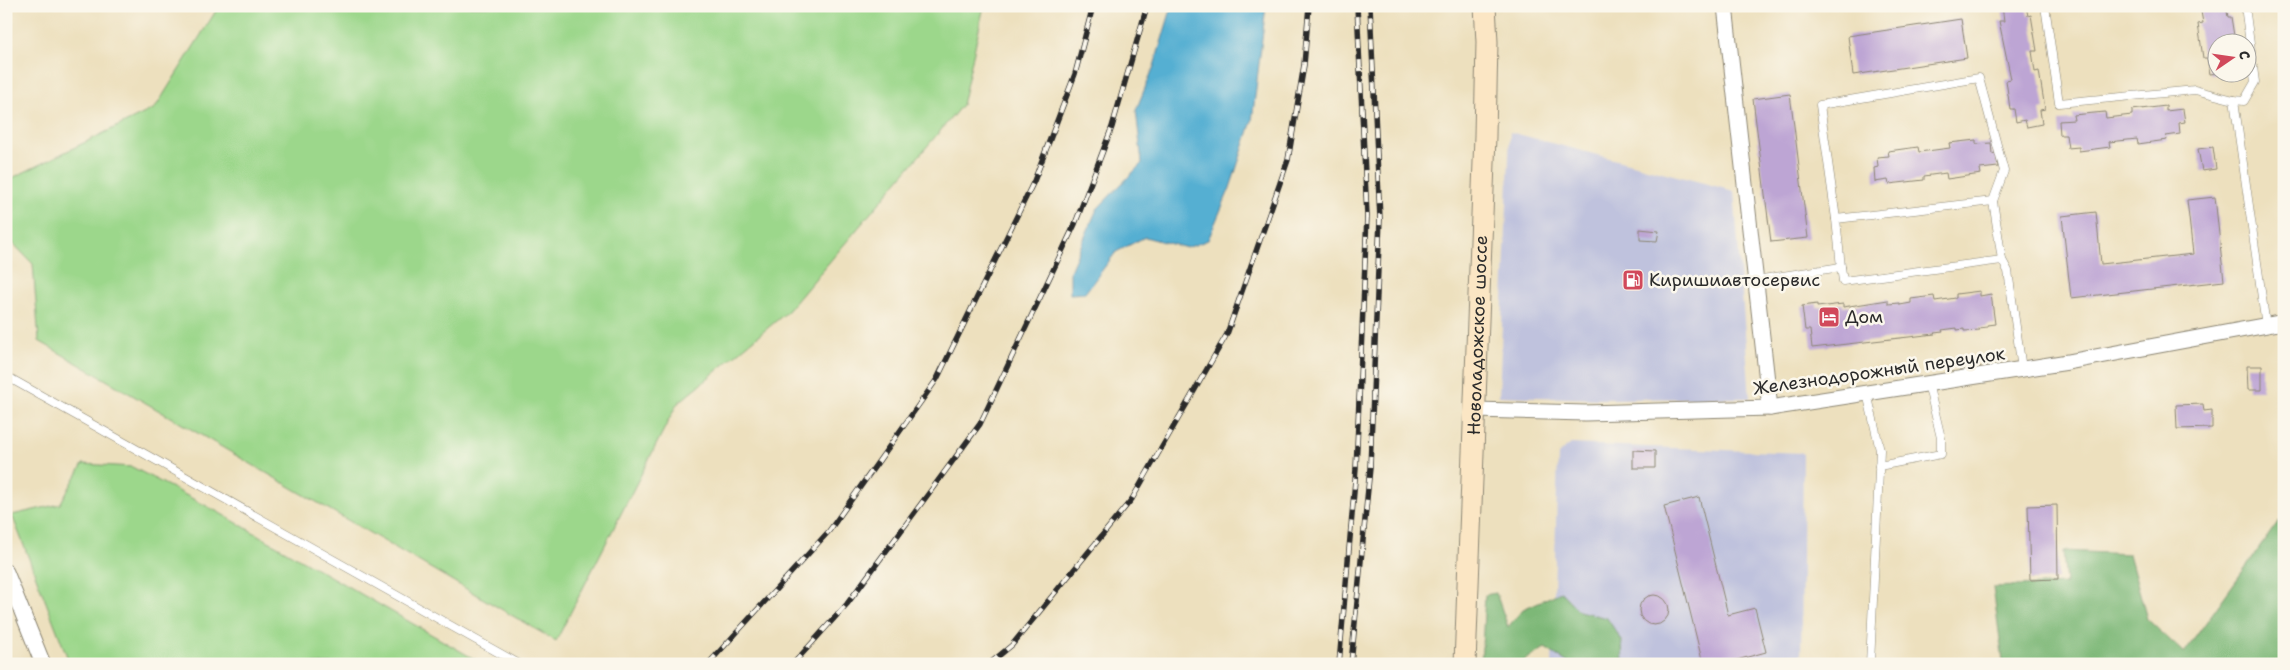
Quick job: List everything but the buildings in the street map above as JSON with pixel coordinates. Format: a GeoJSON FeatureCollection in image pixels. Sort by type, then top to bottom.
{"type":"FeatureCollection","features":[{"type":"Feature","properties":{"kind":"main road","name":"Новоладожское шоссе"},"geometry":{"type":"LineString","coordinates":[[1465,664],[1488,42],[1485,6]]}},
{"type":"Feature","properties":{"kind":"street"},"geometry":{"type":"LineString","coordinates":[[1725,6],[1770,408]]}},
{"type":"Feature","properties":{"kind":"street","name":"Железнодорожный переулок"},"geometry":{"type":"LineString","coordinates":[[1475,410],[1585,413],[1770,408],[2022,369],[2284,322]]}},
{"type":"Feature","properties":{"kind":"street"},"geometry":{"type":"LineString","coordinates":[[6,572],[43,664]]}},
{"type":"Feature","properties":{"kind":"lane"},"geometry":{"type":"LineString","coordinates":[[2045,6],[2059,102],[2195,90],[2244,101],[2255,82],[2245,6]]}},
{"type":"Feature","properties":{"kind":"lane"},"geometry":{"type":"LineString","coordinates":[[2002,260],[1843,282],[1820,105],[1979,78],[2004,171],[1993,201],[2002,260],[2008,271],[2022,369]]}},
{"type":"Feature","properties":{"kind":"lane"},"geometry":{"type":"LineString","coordinates":[[2234,100],[2266,326]]}},
{"type":"Feature","properties":{"kind":"lane"},"geometry":{"type":"LineString","coordinates":[[1836,219],[1993,201]]}},
{"type":"Feature","properties":{"kind":"lane"},"geometry":{"type":"LineString","coordinates":[[1756,280],[1841,267]]}},
{"type":"Feature","properties":{"kind":"lane"},"geometry":{"type":"LineString","coordinates":[[6,376],[519,664]]}},
{"type":"Feature","properties":{"kind":"lane"},"geometry":{"type":"LineString","coordinates":[[1879,466],[1941,454],[1940,438],[1928,383]]}},
{"type":"Feature","properties":{"kind":"lane"},"geometry":{"type":"LineString","coordinates":[[1867,393],[1880,450],[1870,664]]}},
{"type":"Feature","properties":{"kind":"shaded area"},"geometry":{"type":"Polygon","coordinates":[[[1510,132],[1734,191],[1750,398],[1603,399],[1499,396],[1510,132]]]}},
{"type":"Feature","properties":{"kind":"shaded area"},"geometry":{"type":"Polygon","coordinates":[[[1571,444],[1803,453],[1801,664],[1552,664],[1558,454],[1571,444]]]}},
{"type":"Feature","properties":{"kind":"green space"},"geometry":{"type":"Polygon","coordinates":[[[219,6],[984,6],[962,105],[788,311],[677,404],[556,641],[39,341],[33,264],[6,236],[6,181],[155,108],[219,6]]]}},
{"type":"Feature","properties":{"kind":"green space"},"geometry":{"type":"Polygon","coordinates":[[[83,464],[132,467],[218,512],[483,664],[70,664],[12,515],[60,504],[83,464]]]}},
{"type":"Feature","properties":{"kind":"green space"},"geometry":{"type":"Polygon","coordinates":[[[2284,521],[2284,664],[2005,664],[2003,662],[1993,587],[2066,584],[2063,551],[2129,554],[2147,619],[2184,653],[2278,522],[2284,521]]]}},
{"type":"Feature","properties":{"kind":"green space"},"geometry":{"type":"Polygon","coordinates":[[[1561,592],[1579,611],[1607,618],[1622,641],[1623,664],[1570,664],[1545,648],[1525,660],[1522,664],[1481,664],[1485,595],[1496,593],[1508,627],[1523,609],[1561,592]]]}},
{"type":"Feature","properties":{"kind":"water"},"geometry":{"type":"Polygon","coordinates":[[[1172,6],[1266,6],[1252,121],[1230,188],[1208,240],[1187,248],[1145,237],[1116,252],[1085,293],[1070,294],[1070,271],[1097,209],[1142,163],[1136,110],[1154,66],[1172,6]]]}},
{"type":"Feature","properties":{"kind":"railway"},"geometry":{"type":"LineString","coordinates":[[708,664],[829,531],[937,379],[1034,181],[1075,74],[1093,6]]}},
{"type":"Feature","properties":{"kind":"railway"},"geometry":{"type":"LineString","coordinates":[[793,664],[847,604],[980,424],[1075,224],[1112,127],[1147,6]]}},
{"type":"Feature","properties":{"kind":"railway"},"geometry":{"type":"LineString","coordinates":[[989,664],[1012,645],[1132,499],[1227,334],[1288,160],[1304,65],[1309,6]]}},
{"type":"Feature","properties":{"kind":"railway"},"geometry":{"type":"LineString","coordinates":[[1339,664],[1356,469],[1367,216],[1357,6]]}},
{"type":"Feature","properties":{"kind":"railway"},"geometry":{"type":"LineString","coordinates":[[1351,664],[1370,468],[1380,219],[1370,6]]}},
{"type":"Feature","properties":{"kind":"place","name":"Киришиавтосервис"},"geometry":{"type":"Point","coordinates":[1633,280]}},
{"type":"Feature","properties":{"kind":"place","name":"Дом"},"geometry":{"type":"Point","coordinates":[1829,317]}}]}
